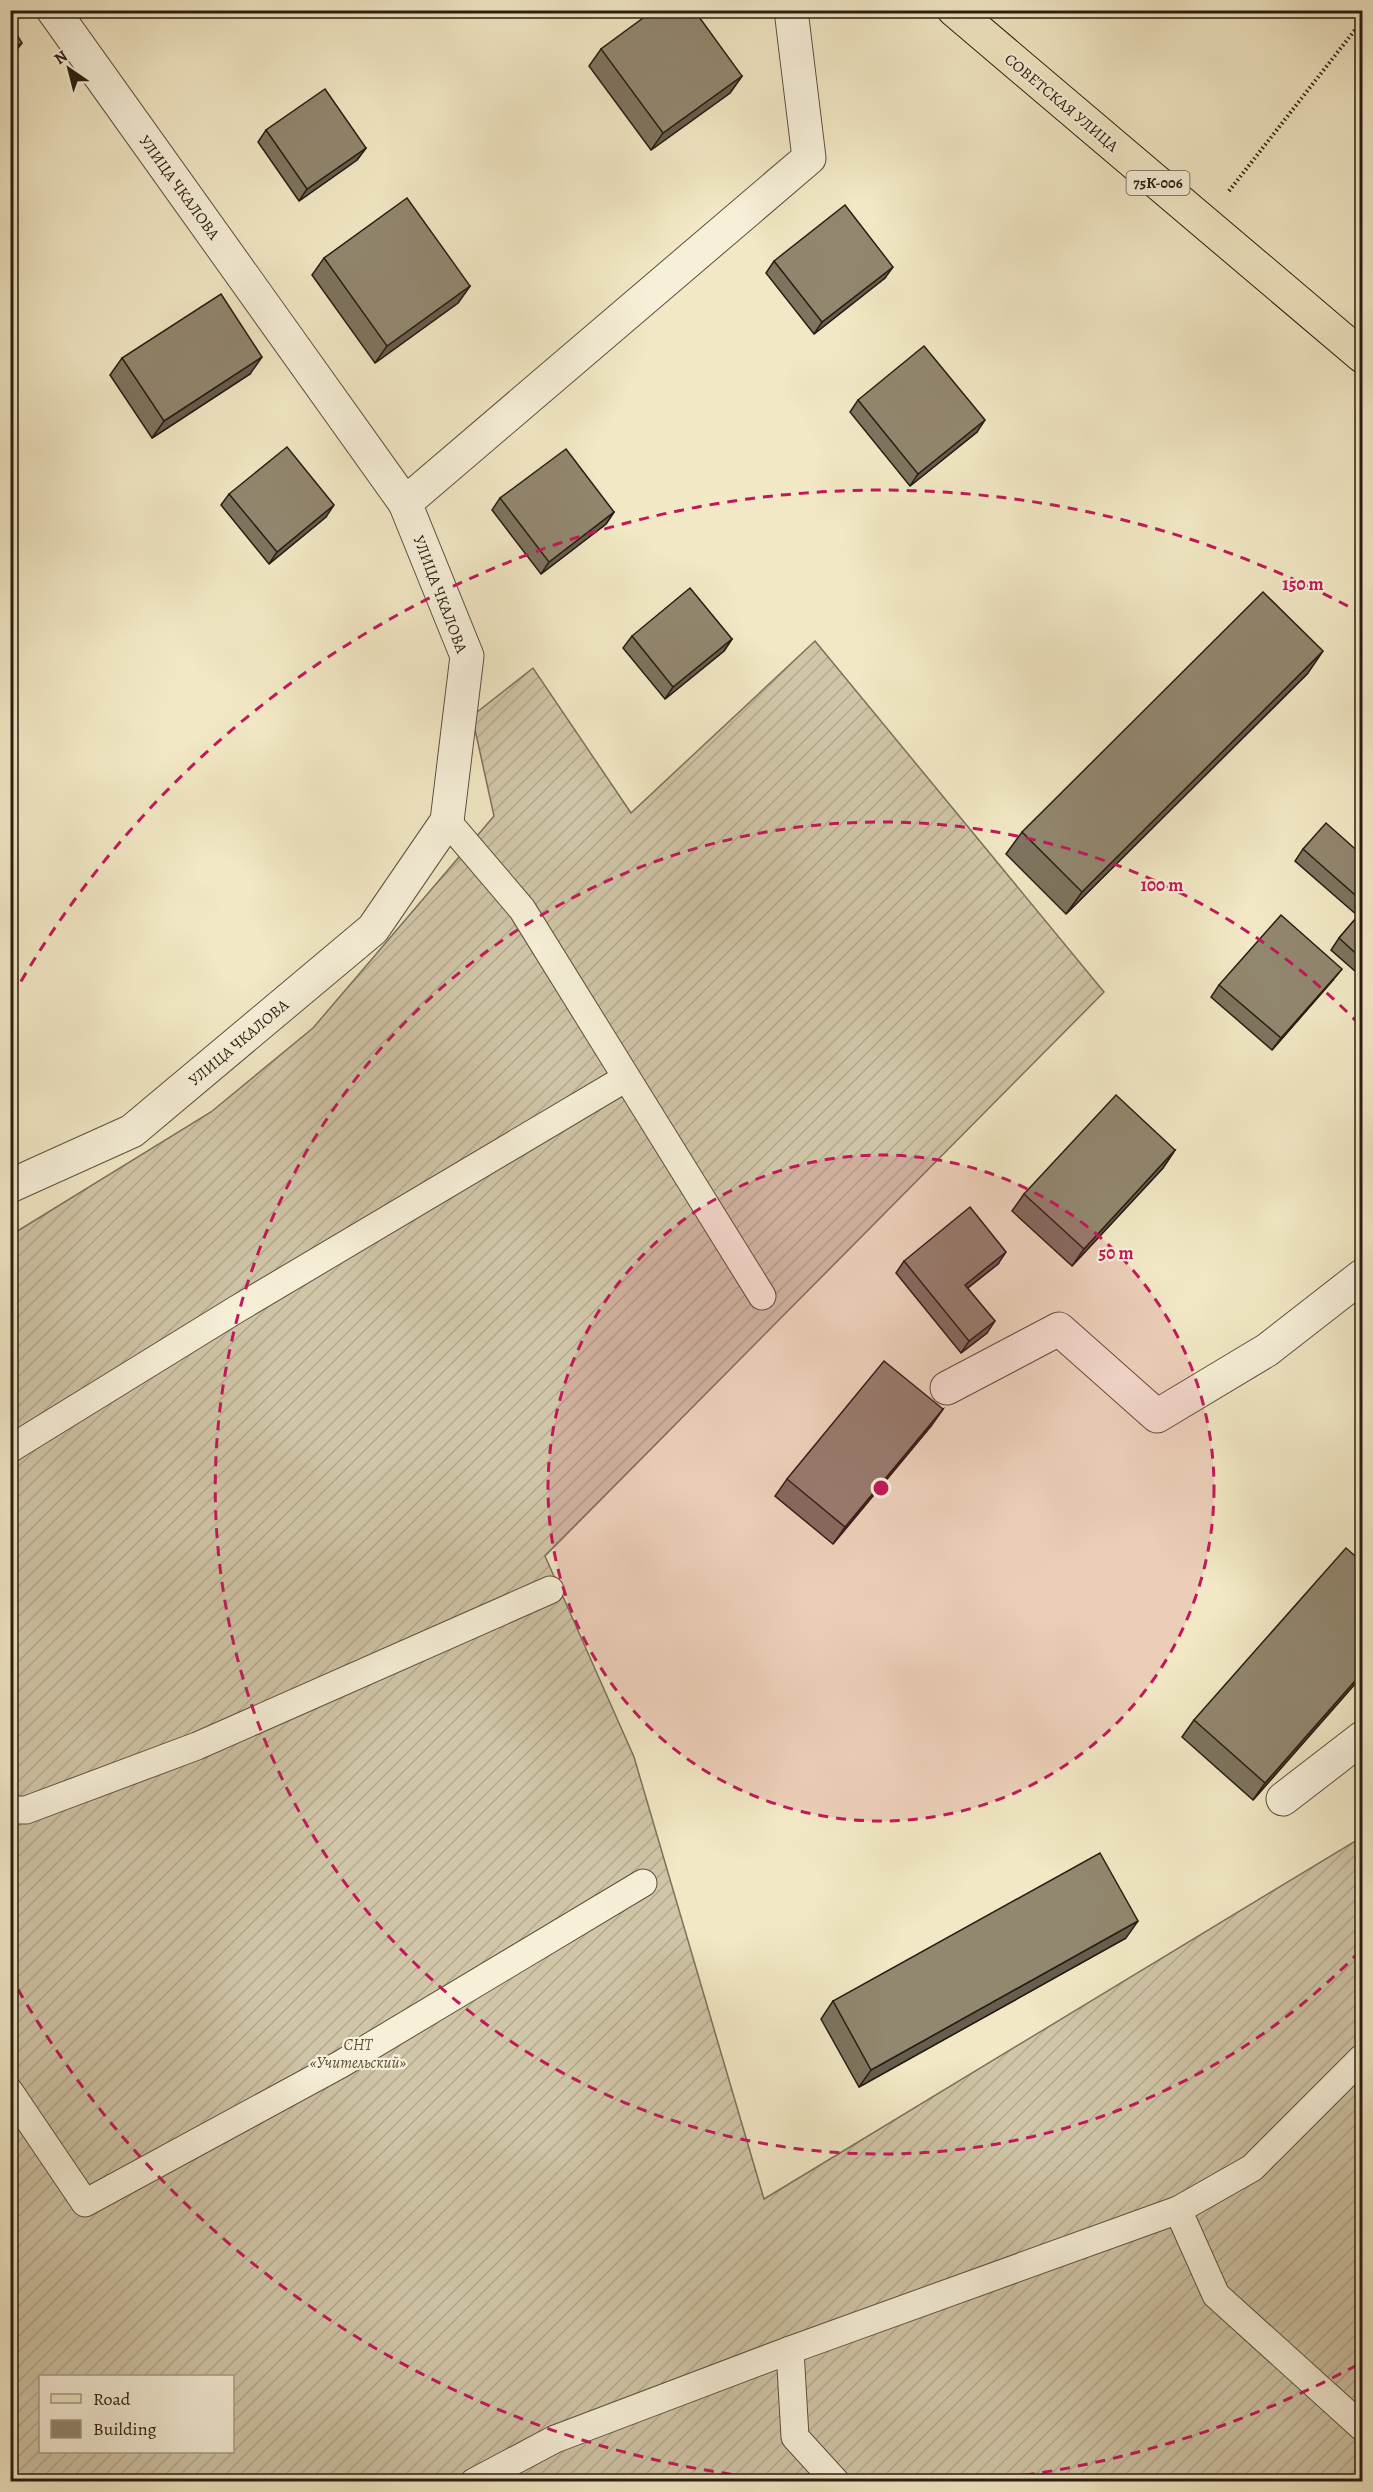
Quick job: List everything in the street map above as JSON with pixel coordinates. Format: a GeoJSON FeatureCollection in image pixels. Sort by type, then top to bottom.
{"type":"FeatureCollection","features":[{"type":"Feature","properties":{"kind":"main road","name":"СОВЕТСКАЯ УЛИЦА"},"geometry":{"type":"LineString","coordinates":[[954,10],[1362,356]]}},
{"type":"Feature","properties":{"kind":"street","name":"УЛИЦА ЧКАЛОВА"},"geometry":{"type":"LineString","coordinates":[[10,1186],[132,1131],[373,929],[447,821],[467,656],[405,503],[53,10]]}},
{"type":"Feature","properties":{"kind":"street"},"geometry":{"type":"LineString","coordinates":[[405,503],[809,158],[791,10]]}},
{"type":"Feature","properties":{"kind":"street"},"geometry":{"type":"LineString","coordinates":[[947,1388],[1059,1329],[1157,1416],[1267,1350],[1362,1276]]}},
{"type":"Feature","properties":{"kind":"street"},"geometry":{"type":"LineString","coordinates":[[1283,1799],[1362,1738]]}},
{"type":"Feature","properties":{"kind":"lane"},"geometry":{"type":"LineString","coordinates":[[447,821],[522,909],[762,1296]]}},
{"type":"Feature","properties":{"kind":"lane"},"geometry":{"type":"LineString","coordinates":[[10,1449],[247,1302],[626,1078]]}},
{"type":"Feature","properties":{"kind":"lane"},"geometry":{"type":"LineString","coordinates":[[10,1810],[26,1810],[197,1746],[550,1590]]}},
{"type":"Feature","properties":{"kind":"lane"},"geometry":{"type":"LineString","coordinates":[[10,2092],[85,2203],[341,2064],[643,1883]]}},
{"type":"Feature","properties":{"kind":"lane"},"geometry":{"type":"LineString","coordinates":[[474,2481],[555,2439],[790,2350],[1178,2210],[1252,2168],[1362,2058]]}},
{"type":"Feature","properties":{"kind":"lane"},"geometry":{"type":"LineString","coordinates":[[1178,2210],[1216,2295],[1362,2427]]}},
{"type":"Feature","properties":{"kind":"lane"},"geometry":{"type":"LineString","coordinates":[[790,2350],[795,2437],[836,2481]]}},
{"type":"Feature","properties":{"kind":"path"},"geometry":{"type":"LineString","coordinates":[[1204,222],[1362,21]]}},
{"type":"Feature","properties":{"kind":"green space","name":"СНТ «Учительский»"},"geometry":{"type":"Polygon","coordinates":[[[815,641],[1104,992],[545,1556],[634,1757],[764,2199],[1362,1837],[1362,2481],[11,2481],[11,1235],[211,1112],[313,1028],[494,816],[472,716],[533,668],[631,813],[815,641]]]}},
{"type":"Feature","properties":{"kind":"building"},"geometry":{"type":"Polygon","coordinates":[[[654,10],[694,10],[742,76],[663,133],[601,49],[654,10]]]}},
{"type":"Feature","properties":{"kind":"building"},"geometry":{"type":"Polygon","coordinates":[[[10,24],[22,43],[10,50],[10,24]]]}},
{"type":"Feature","properties":{"kind":"building"},"geometry":{"type":"Polygon","coordinates":[[[325,89],[366,148],[307,189],[266,130],[325,89]]]}},
{"type":"Feature","properties":{"kind":"building"},"geometry":{"type":"Polygon","coordinates":[[[407,198],[470,286],[387,346],[324,258],[407,198]]]}},
{"type":"Feature","properties":{"kind":"building"},"geometry":{"type":"Polygon","coordinates":[[[845,205],[893,267],[822,322],[774,261],[845,205]]]}},
{"type":"Feature","properties":{"kind":"building"},"geometry":{"type":"Polygon","coordinates":[[[221,294],[262,357],[164,421],[122,358],[221,294]]]}},
{"type":"Feature","properties":{"kind":"building"},"geometry":{"type":"Polygon","coordinates":[[[924,346],[985,420],[918,474],[858,400],[924,346]]]}},
{"type":"Feature","properties":{"kind":"building"},"geometry":{"type":"Polygon","coordinates":[[[287,447],[334,505],[277,552],[229,494],[287,447]]]}},
{"type":"Feature","properties":{"kind":"building"},"geometry":{"type":"Polygon","coordinates":[[[566,449],[614,512],[549,562],[500,498],[566,449]]]}},
{"type":"Feature","properties":{"kind":"building"},"geometry":{"type":"Polygon","coordinates":[[[690,588],[732,639],[673,687],[632,636],[690,588]]]}},
{"type":"Feature","properties":{"kind":"building"},"geometry":{"type":"Polygon","coordinates":[[[1263,592],[1323,651],[1082,892],[1022,832],[1263,592]]]}},
{"type":"Feature","properties":{"kind":"building"},"geometry":{"type":"Polygon","coordinates":[[[1326,823],[1362,855],[1362,901],[1303,849],[1326,823]]]}},
{"type":"Feature","properties":{"kind":"building"},"geometry":{"type":"Polygon","coordinates":[[[1362,911],[1362,959],[1339,938],[1362,911]]]}},
{"type":"Feature","properties":{"kind":"building"},"geometry":{"type":"Polygon","coordinates":[[[1281,915],[1342,969],[1281,1038],[1219,985],[1281,915]]]}},
{"type":"Feature","properties":{"kind":"building"},"geometry":{"type":"Polygon","coordinates":[[[1116,1095],[1175,1150],[1084,1249],[1024,1194],[1116,1095]]]}},
{"type":"Feature","properties":{"kind":"building"},"geometry":{"type":"Polygon","coordinates":[[[970,1207],[1006,1252],[965,1285],[995,1321],[969,1341],[904,1261],[970,1207]]]}},
{"type":"Feature","properties":{"kind":"building"},"geometry":{"type":"Polygon","coordinates":[[[884,1361],[943,1409],[845,1527],[787,1479],[884,1361]]]}},
{"type":"Feature","properties":{"kind":"building"},"geometry":{"type":"Polygon","coordinates":[[[1346,1548],[1362,1562],[1362,1673],[1265,1783],[1194,1720],[1346,1548]]]}},
{"type":"Feature","properties":{"kind":"building"},"geometry":{"type":"Polygon","coordinates":[[[1100,1853],[1138,1921],[871,2070],[833,2001],[1100,1853]]]}}]}
